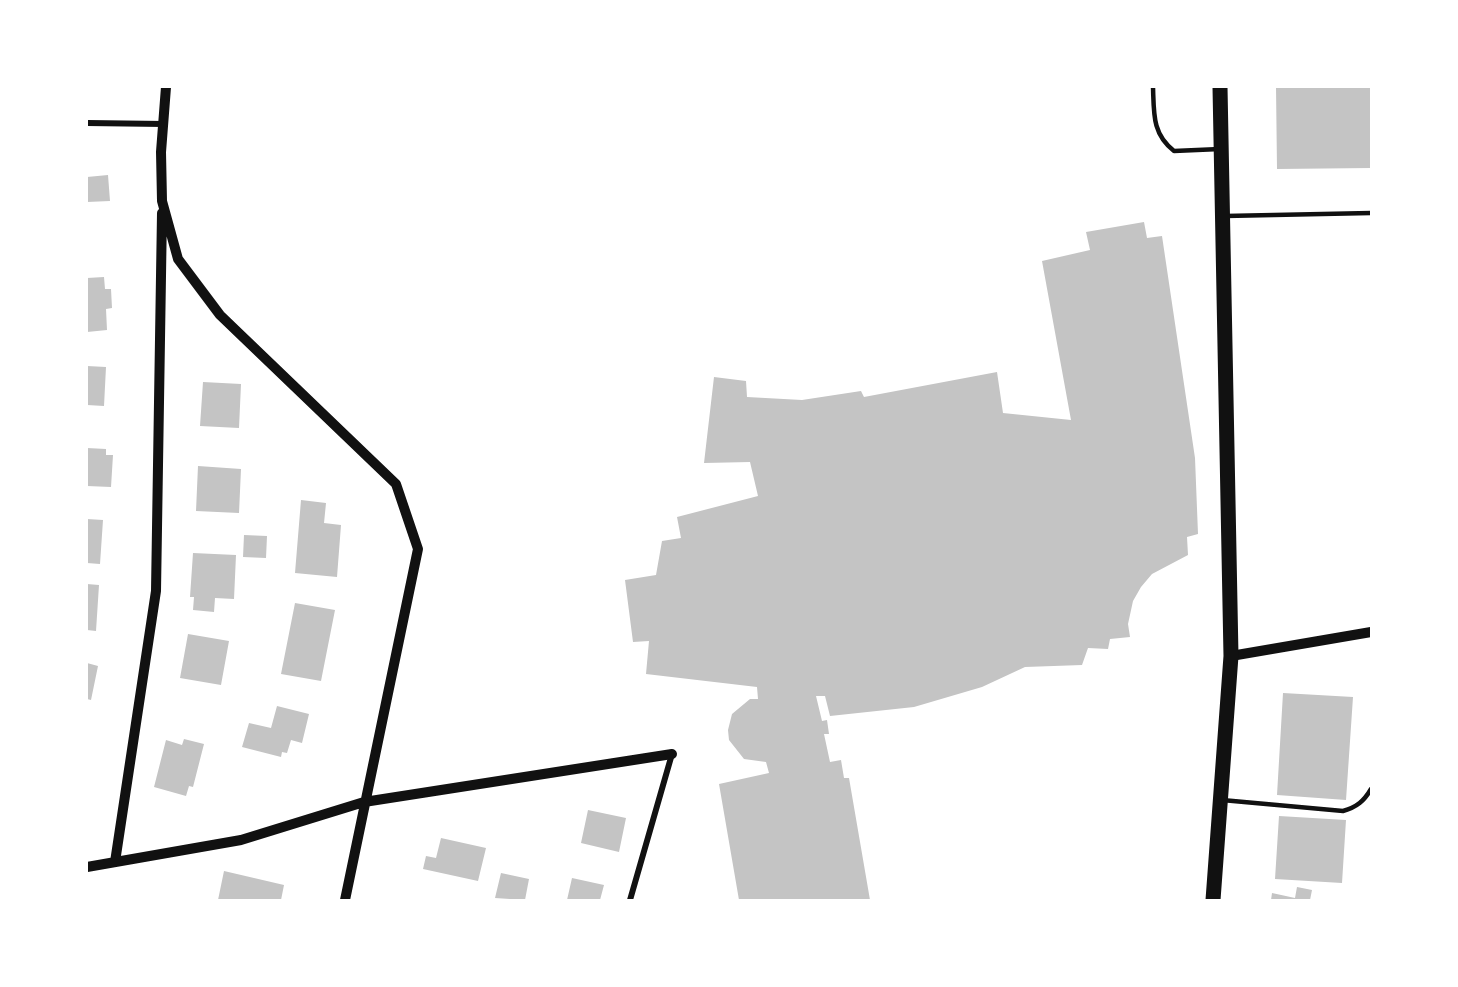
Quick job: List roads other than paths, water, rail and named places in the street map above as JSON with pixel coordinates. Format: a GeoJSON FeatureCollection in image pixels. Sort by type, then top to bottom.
{"type":"FeatureCollection","features":[{"type":"Feature","properties":{"kind":"main road"},"geometry":{"type":"LineString","coordinates":[[1213,900],[1231,656],[1220,87]]}},
{"type":"Feature","properties":{"kind":"street"},"geometry":{"type":"LineString","coordinates":[[115,862],[156,591],[161,152],[166,87]]}},
{"type":"Feature","properties":{"kind":"street"},"geometry":{"type":"LineString","coordinates":[[87,123],[164,124]]}},
{"type":"Feature","properties":{"kind":"street"},"geometry":{"type":"LineString","coordinates":[[162,201],[178,259],[220,315],[396,484],[418,549],[345,900]]}},
{"type":"Feature","properties":{"kind":"street"},"geometry":{"type":"LineString","coordinates":[[1231,656],[1371,632]]}},
{"type":"Feature","properties":{"kind":"street"},"geometry":{"type":"LineString","coordinates":[[87,867],[240,840],[364,802],[672,754],[630,900]]}},
{"type":"Feature","properties":{"kind":"lane"},"geometry":{"type":"LineString","coordinates":[[1153,87],[1154,124],[1163,143],[1174,151],[1221,149]]}},
{"type":"Feature","properties":{"kind":"lane"},"geometry":{"type":"LineString","coordinates":[[1222,216],[1371,213]]}},
{"type":"Feature","properties":{"kind":"lane"},"geometry":{"type":"LineString","coordinates":[[1221,800],[1343,810],[1355,807],[1365,800],[1371,789]]}}]}
